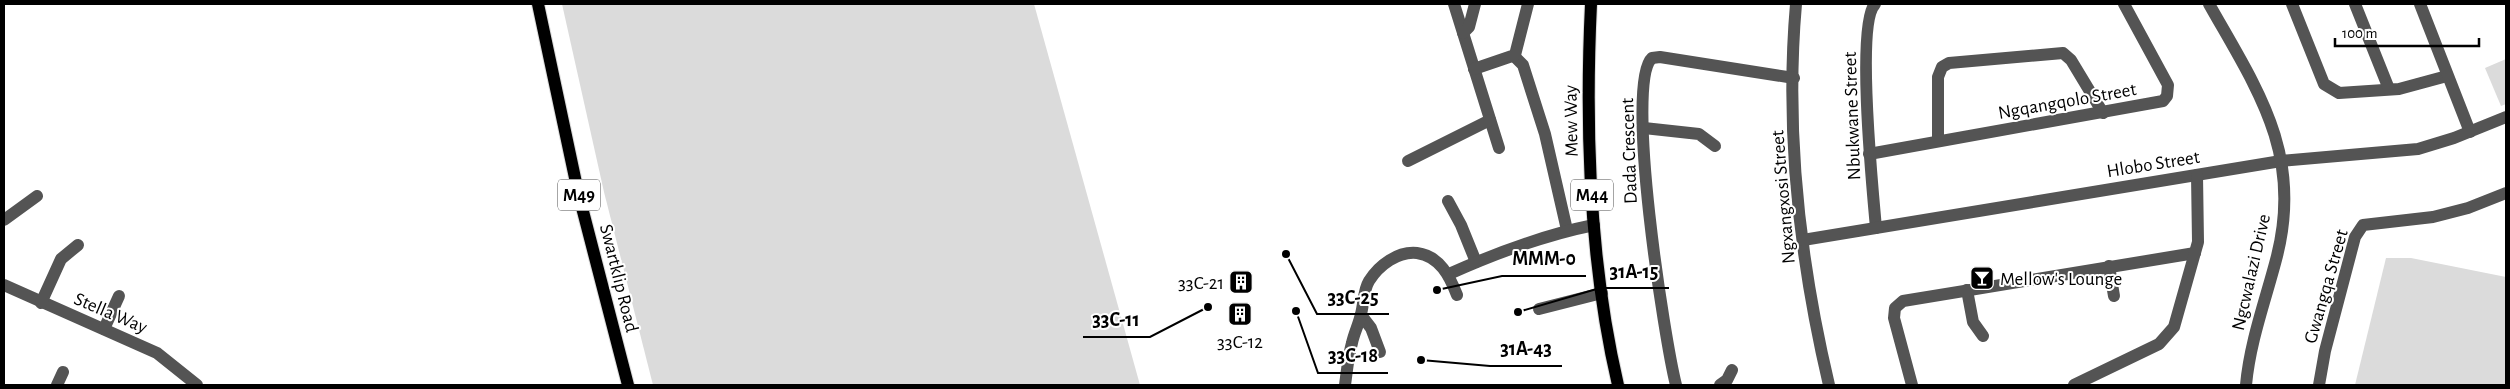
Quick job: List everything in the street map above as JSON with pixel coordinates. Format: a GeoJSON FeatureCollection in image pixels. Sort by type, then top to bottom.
{"type":"FeatureCollection","features":[{"type":"Feature","properties":{"kind":"main road","name":"Swartklip Road"},"geometry":{"type":"LineString","coordinates":[[538,4],[578,192],[628,385]]}},
{"type":"Feature","properties":{"kind":"main road","name":"Mew Way"},"geometry":{"type":"LineString","coordinates":[[1590,4],[1588,133],[1594,224],[1602,293],[1618,385]]}},
{"type":"Feature","properties":{"kind":"street"},"geometry":{"type":"LineString","coordinates":[[1454,4],[1499,148]]}},
{"type":"Feature","properties":{"kind":"street"},"geometry":{"type":"LineString","coordinates":[[1463,33],[1469,27],[1475,4]]}},
{"type":"Feature","properties":{"kind":"street"},"geometry":{"type":"LineString","coordinates":[[1514,56],[1528,4]]}},
{"type":"Feature","properties":{"kind":"street","name":"Ngxangxosi Street"},"geometry":{"type":"LineString","coordinates":[[1794,4],[1796,168],[1803,240],[1813,309],[1829,385]]}},
{"type":"Feature","properties":{"kind":"street","name":"Nbukwane Street"},"geometry":{"type":"LineString","coordinates":[[1876,4],[1870,11],[1868,26],[1869,154],[1876,228]]}},
{"type":"Feature","properties":{"kind":"street","name":"Ngqangqolo Street"},"geometry":{"type":"LineString","coordinates":[[1869,154],[2160,103],[2166,99],[2168,85],[2124,4]]}},
{"type":"Feature","properties":{"kind":"street","name":"Ngcwalazi Drive"},"geometry":{"type":"LineString","coordinates":[[2209,4],[2264,102],[2276,134],[2285,189],[2282,231],[2250,353],[2246,385]]}},
{"type":"Feature","properties":{"kind":"street"},"geometry":{"type":"LineString","coordinates":[[2292,4],[2324,84],[2328,88],[2338,92],[2389,90],[2447,76]]}},
{"type":"Feature","properties":{"kind":"street"},"geometry":{"type":"LineString","coordinates":[[2355,4],[2389,90]]}},
{"type":"Feature","properties":{"kind":"street"},"geometry":{"type":"LineString","coordinates":[[2420,4],[2470,132]]}},
{"type":"Feature","properties":{"kind":"street"},"geometry":{"type":"LineString","coordinates":[[1938,141],[1938,77],[1942,67],[1949,63],[2063,53],[2071,60],[2103,113]]}},
{"type":"Feature","properties":{"kind":"street"},"geometry":{"type":"LineString","coordinates":[[1474,69],[1514,56]]}},
{"type":"Feature","properties":{"kind":"street"},"geometry":{"type":"LineString","coordinates":[[1514,56],[1523,65],[1545,134],[1568,230]]}},
{"type":"Feature","properties":{"kind":"street","name":"Dada Crescent"},"geometry":{"type":"LineString","coordinates":[[1676,385],[1663,327],[1652,252],[1644,128],[1645,70],[1652,58],[1660,57],[1794,78]]}},
{"type":"Feature","properties":{"kind":"street","name":"Hlobo Street"},"geometry":{"type":"LineString","coordinates":[[1803,240],[2281,160],[2418,149],[2470,132],[2506,117]]}},
{"type":"Feature","properties":{"kind":"street"},"geometry":{"type":"LineString","coordinates":[[1408,161],[1490,120]]}},
{"type":"Feature","properties":{"kind":"street"},"geometry":{"type":"LineString","coordinates":[[1644,128],[1699,134],[1715,146]]}},
{"type":"Feature","properties":{"kind":"street"},"geometry":{"type":"LineString","coordinates":[[2074,385],[2159,344],[2174,327],[2198,237],[2196,175]]}},
{"type":"Feature","properties":{"kind":"street","name":"Gwangqa Street"},"geometry":{"type":"LineString","coordinates":[[2319,385],[2325,351],[2354,237],[2360,228],[2366,225],[2433,217],[2465,209],[2506,193]]}},
{"type":"Feature","properties":{"kind":"street"},"geometry":{"type":"LineString","coordinates":[[4,220],[37,196]]}},
{"type":"Feature","properties":{"kind":"street"},"geometry":{"type":"LineString","coordinates":[[1448,201],[1461,225],[1476,262]]}},
{"type":"Feature","properties":{"kind":"street"},"geometry":{"type":"LineString","coordinates":[[1448,274],[1476,262],[1568,230],[1594,224]]}},
{"type":"Feature","properties":{"kind":"street"},"geometry":{"type":"LineString","coordinates":[[41,302],[61,259],[78,245]]}},
{"type":"Feature","properties":{"kind":"street"},"geometry":{"type":"LineString","coordinates":[[1912,385],[1894,318],[1895,308],[1906,299],[2195,253]]}},
{"type":"Feature","properties":{"kind":"street"},"geometry":{"type":"LineString","coordinates":[[1345,385],[1351,344],[1361,315],[1369,281],[1382,266],[1392,258],[1405,254],[1426,256],[1448,274],[1457,295]]}},
{"type":"Feature","properties":{"kind":"street"},"geometry":{"type":"LineString","coordinates":[[2109,266],[2114,296]]}},
{"type":"Feature","properties":{"kind":"street","name":"Stella Way"},"geometry":{"type":"LineString","coordinates":[[4,284],[157,353],[198,385]]}},
{"type":"Feature","properties":{"kind":"street"},"geometry":{"type":"LineString","coordinates":[[1967,290],[1972,322],[1983,336]]}},
{"type":"Feature","properties":{"kind":"street"},"geometry":{"type":"LineString","coordinates":[[1539,309],[1602,293]]}},
{"type":"Feature","properties":{"kind":"street"},"geometry":{"type":"LineString","coordinates":[[104,329],[119,296]]}},
{"type":"Feature","properties":{"kind":"street"},"geometry":{"type":"LineString","coordinates":[[1361,315],[1371,328],[1380,352]]}},
{"type":"Feature","properties":{"kind":"street"},"geometry":{"type":"LineString","coordinates":[[1720,385],[1727,380],[1732,370]]}},
{"type":"Feature","properties":{"kind":"street"},"geometry":{"type":"LineString","coordinates":[[57,385],[63,372]]}},
{"type":"Feature","properties":{"kind":"shaded area"},"geometry":{"type":"Polygon","coordinates":[[[562,4],[1034,4],[1140,385],[653,385],[604,192],[562,4]]]}},
{"type":"Feature","properties":{"kind":"shaded area"},"geometry":{"type":"Polygon","coordinates":[[[2506,59],[2506,104],[2501,106],[2485,68],[2506,59]]]}},
{"type":"Feature","properties":{"kind":"shaded area"},"geometry":{"type":"Polygon","coordinates":[[[2386,258],[2411,258],[2506,277],[2506,385],[2355,385],[2386,258]]]}},
{"type":"Feature","properties":{"kind":"place","name":"33C-25"},"geometry":{"type":"Point","coordinates":[1286,254]}},
{"type":"Feature","properties":{"kind":"place","name":"Mellow's Lounge"},"geometry":{"type":"Point","coordinates":[1982,278]}},
{"type":"Feature","properties":{"kind":"place","name":"33C-21"},"geometry":{"type":"Point","coordinates":[1241,282]}},
{"type":"Feature","properties":{"kind":"place","name":"MMM-0"},"geometry":{"type":"Point","coordinates":[1437,290]}},
{"type":"Feature","properties":{"kind":"place","name":"33C-11"},"geometry":{"type":"Point","coordinates":[1208,307]}},
{"type":"Feature","properties":{"kind":"place","name":"33C-18"},"geometry":{"type":"Point","coordinates":[1296,311]}},
{"type":"Feature","properties":{"kind":"place","name":"31A-15"},"geometry":{"type":"Point","coordinates":[1518,312]}},
{"type":"Feature","properties":{"kind":"place","name":"33C-12"},"geometry":{"type":"Point","coordinates":[1240,314]}},
{"type":"Feature","properties":{"kind":"place","name":"31A-43"},"geometry":{"type":"Point","coordinates":[1421,360]}}]}
